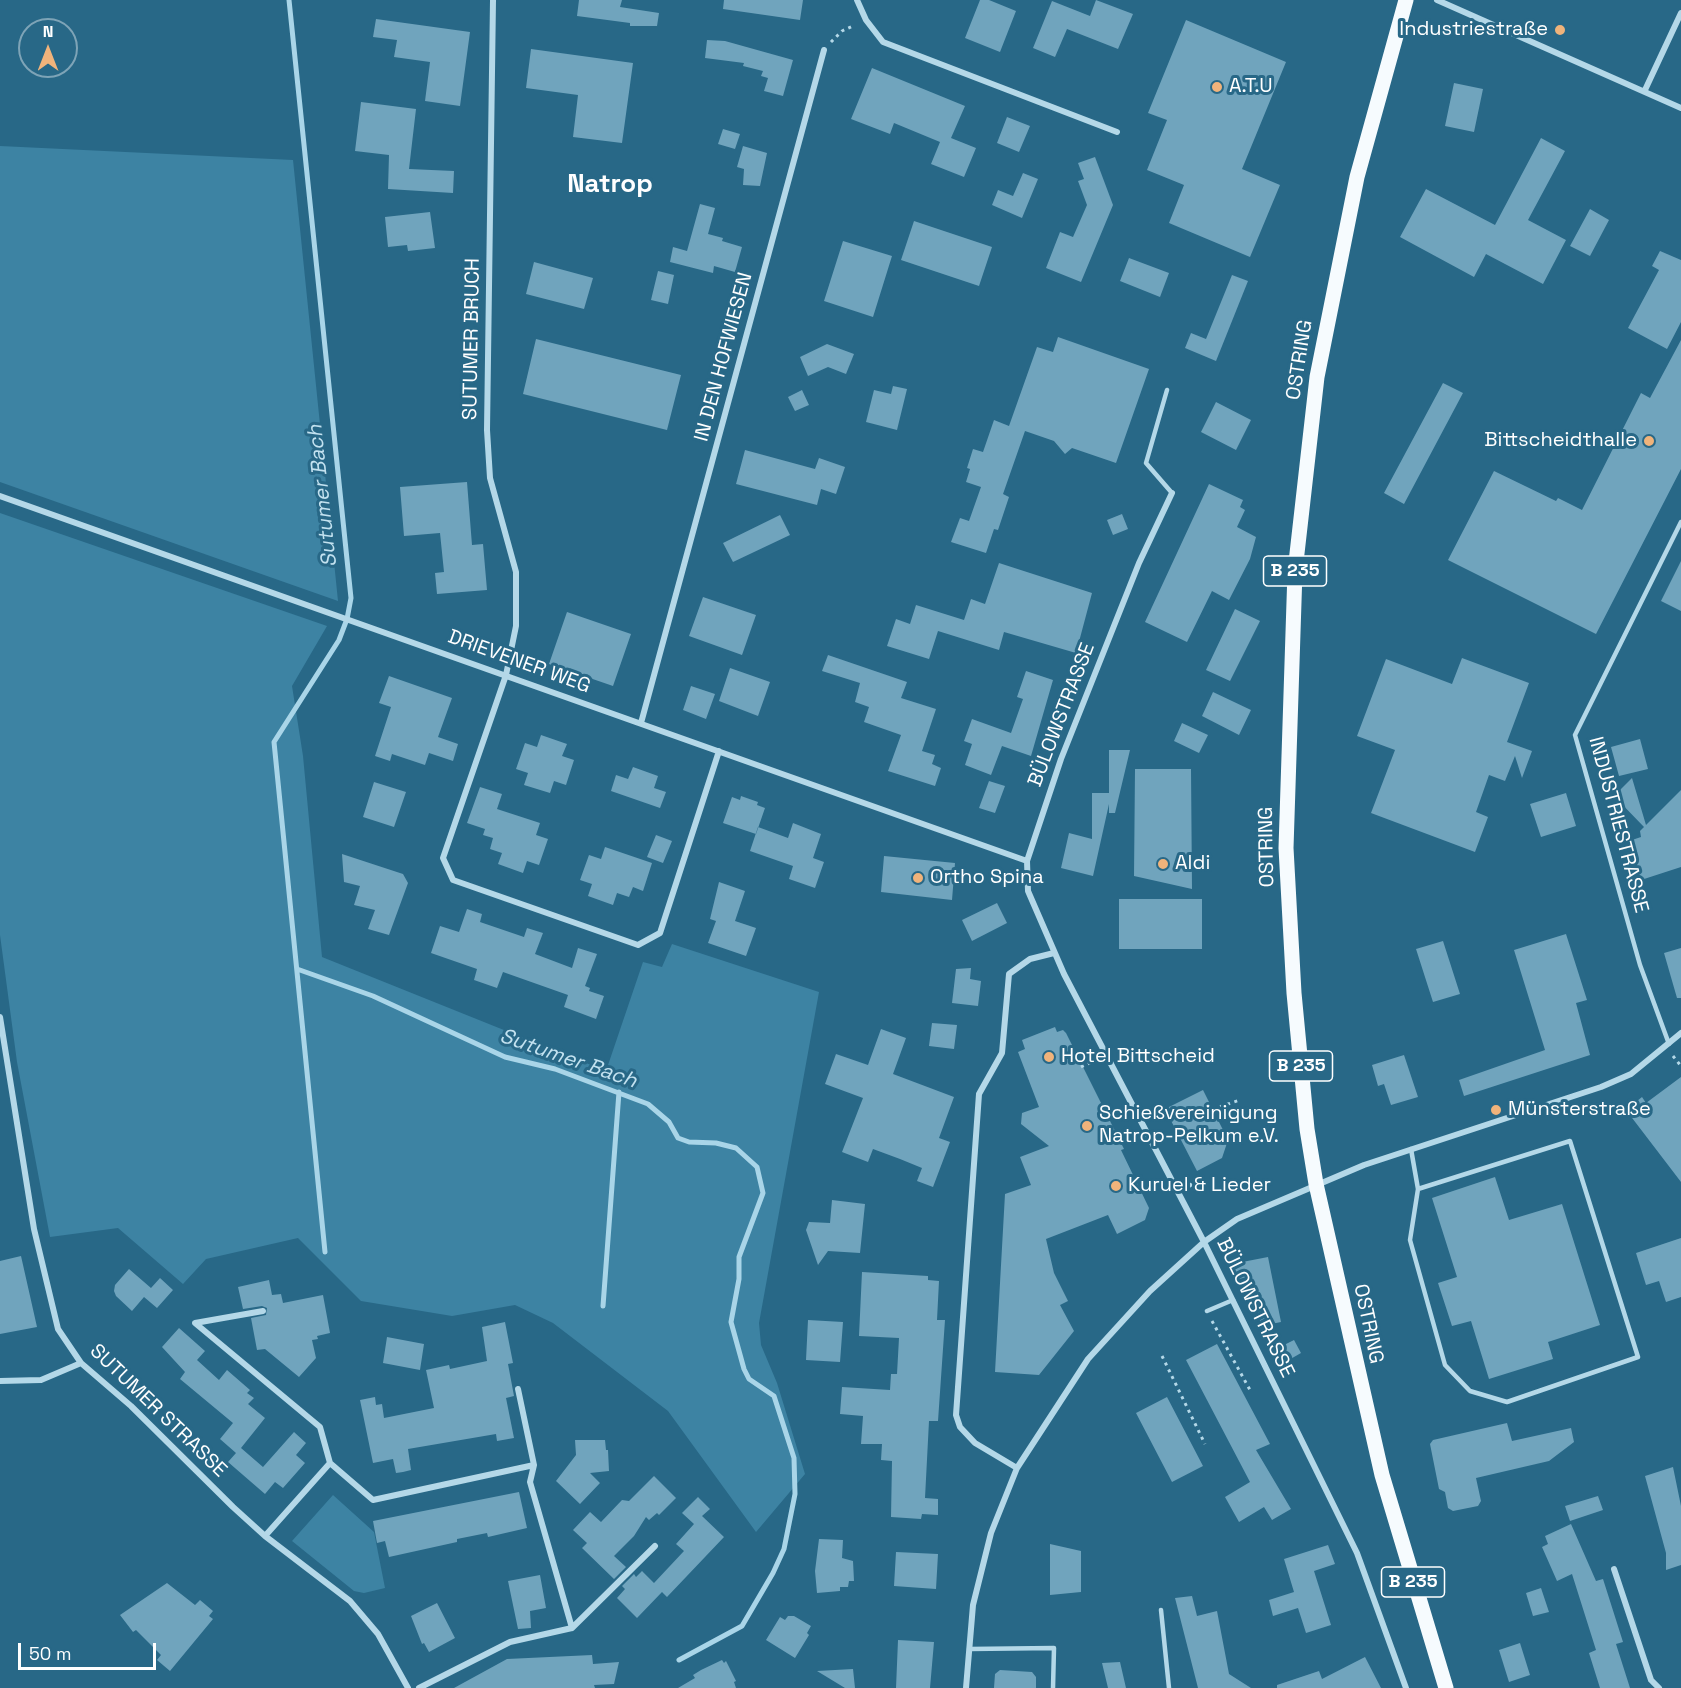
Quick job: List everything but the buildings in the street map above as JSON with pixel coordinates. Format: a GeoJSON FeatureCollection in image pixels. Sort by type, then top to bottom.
{"type":"FeatureCollection","features":[{"type":"Feature","properties":{"kind":"main road","name":"OSTRING"},"geometry":{"type":"LineString","coordinates":[[1406,0],[1370,122],[1317,377],[1295,571],[1286,848],[1294,993],[1307,1129],[1317,1184],[1382,1475],[1446,1688]]}},
{"type":"Feature","properties":{"kind":"street","name":"SUTUMER BRUCH"},"geometry":{"type":"LineString","coordinates":[[494,0],[488,430],[490,478],[516,572],[516,626],[506,675],[443,858],[453,879],[638,945],[660,933],[719,751]]}},
{"type":"Feature","properties":{"kind":"street"},"geometry":{"type":"LineString","coordinates":[[857,0],[866,20],[883,42],[1116,132]]}},
{"type":"Feature","properties":{"kind":"street"},"geometry":{"type":"LineString","coordinates":[[1437,0],[1645,90],[1681,108]]}},
{"type":"Feature","properties":{"kind":"street"},"geometry":{"type":"LineString","coordinates":[[1645,90],[1681,13]]}},
{"type":"Feature","properties":{"kind":"street","name":"IN DEN HOFWIESEN"},"geometry":{"type":"LineString","coordinates":[[641,723],[824,50]]}},
{"type":"Feature","properties":{"kind":"street","name":"BÜLOWSTRASSE"},"geometry":{"type":"LineString","coordinates":[[1172,493],[1123,603],[1061,759],[1027,861],[1028,891],[1054,953],[1204,1242],[1357,1553],[1406,1688]]}},
{"type":"Feature","properties":{"kind":"street","name":"DRIEVENER WEG"},"geometry":{"type":"LineString","coordinates":[[0,496],[1027,861]]}},
{"type":"Feature","properties":{"kind":"street"},"geometry":{"type":"LineString","coordinates":[[1017,1468],[975,1443],[960,1427],[957,1403],[979,1094],[1002,1053],[1009,974],[1030,959],[1054,953]]}},
{"type":"Feature","properties":{"kind":"street","name":"SUTUMER STRASSE"},"geometry":{"type":"LineString","coordinates":[[0,1017],[34,1229],[58,1329],[81,1363],[131,1406],[265,1536],[350,1601],[378,1634],[408,1688]]}},
{"type":"Feature","properties":{"kind":"street"},"geometry":{"type":"LineString","coordinates":[[966,1688],[973,1605],[990,1533],[1017,1468],[1088,1359],[1150,1291],[1204,1242],[1237,1219],[1317,1184],[1411,1149],[1601,1087],[1631,1074],[1681,1033]]}},
{"type":"Feature","properties":{"kind":"street"},"geometry":{"type":"LineString","coordinates":[[264,1311],[195,1323],[320,1427],[330,1463],[373,1500],[534,1465]]}},
{"type":"Feature","properties":{"kind":"street"},"geometry":{"type":"LineString","coordinates":[[0,1381],[41,1380],[81,1363]]}},
{"type":"Feature","properties":{"kind":"street"},"geometry":{"type":"LineString","coordinates":[[518,1389],[534,1465],[530,1482],[573,1628]]}},
{"type":"Feature","properties":{"kind":"street"},"geometry":{"type":"LineString","coordinates":[[265,1536],[330,1463]]}},
{"type":"Feature","properties":{"kind":"street"},"geometry":{"type":"LineString","coordinates":[[419,1688],[510,1642],[573,1628],[655,1546]]}},
{"type":"Feature","properties":{"kind":"street"},"geometry":{"type":"LineString","coordinates":[[1614,1569],[1651,1680],[1659,1688]]}},
{"type":"Feature","properties":{"kind":"lane"},"geometry":{"type":"LineString","coordinates":[[1167,390],[1146,463],[1172,493]]}},
{"type":"Feature","properties":{"kind":"lane","name":"INDUSTRIESTRASSE"},"geometry":{"type":"LineString","coordinates":[[1669,1044],[1640,965],[1575,735],[1681,522]]}},
{"type":"Feature","properties":{"kind":"lane"},"geometry":{"type":"LineString","coordinates":[[1138,1116],[1149,1111]]}},
{"type":"Feature","properties":{"kind":"lane"},"geometry":{"type":"LineString","coordinates":[[1411,1149],[1418,1188],[1410,1240],[1445,1365],[1470,1391],[1507,1402],[1638,1357],[1570,1141],[1418,1188]]}},
{"type":"Feature","properties":{"kind":"lane"},"geometry":{"type":"LineString","coordinates":[[1178,1192],[1190,1185]]}},
{"type":"Feature","properties":{"kind":"lane"},"geometry":{"type":"LineString","coordinates":[[1207,1311],[1233,1300]]}},
{"type":"Feature","properties":{"kind":"lane"},"geometry":{"type":"LineString","coordinates":[[1161,1610],[1168,1688]]}},
{"type":"Feature","properties":{"kind":"lane"},"geometry":{"type":"LineString","coordinates":[[969,1649],[1054,1648],[1053,1688]]}},
{"type":"Feature","properties":{"kind":"path"},"geometry":{"type":"LineString","coordinates":[[824,50],[842,31],[866,20]]}},
{"type":"Feature","properties":{"kind":"path"},"geometry":{"type":"LineString","coordinates":[[1213,1109],[1240,1100]]}},
{"type":"Feature","properties":{"kind":"path"},"geometry":{"type":"LineString","coordinates":[[1207,1311],[1250,1390]]}},
{"type":"Feature","properties":{"kind":"path"},"geometry":{"type":"LineString","coordinates":[[1162,1356],[1205,1444]]}},
{"type":"Feature","properties":{"kind":"shaded area"},"geometry":{"type":"Polygon","coordinates":[[[0,146],[293,160],[338,601],[0,482],[0,146]]]}},
{"type":"Feature","properties":{"kind":"shaded area"},"geometry":{"type":"Polygon","coordinates":[[[0,513],[327,626],[292,686],[303,756],[322,957],[606,1071],[643,962],[662,967],[672,944],[819,992],[759,1323],[761,1345],[777,1383],[805,1474],[756,1532],[668,1411],[553,1323],[515,1305],[452,1316],[361,1301],[298,1238],[206,1259],[183,1284],[118,1228],[50,1237],[17,1062],[0,935],[0,513]]]}},
{"type":"Feature","properties":{"kind":"shaded area"},"geometry":{"type":"Polygon","coordinates":[[[333,1495],[374,1532],[385,1588],[364,1593],[354,1591],[292,1541],[333,1495]]]}},
{"type":"Feature","properties":{"kind":"waterway","name":"Sutumer Bach"},"geometry":{"type":"LineString","coordinates":[[289,0],[351,598],[347,619],[339,640],[274,742],[325,1252]]}},
{"type":"Feature","properties":{"kind":"waterway","name":"Sutumer Bach"},"geometry":{"type":"LineString","coordinates":[[297,969],[373,996],[505,1057],[555,1069],[648,1104],[669,1122],[678,1138],[689,1142],[716,1143],[736,1148],[757,1167],[763,1193],[739,1257],[739,1279],[731,1322],[749,1379],[774,1396],[794,1458],[795,1494],[784,1549],[773,1573],[742,1626],[679,1660]]}},
{"type":"Feature","properties":{"kind":"waterway"},"geometry":{"type":"LineString","coordinates":[[603,1306],[619,1092]]}},
{"type":"Feature","properties":{"kind":"place","name":"Industriestraße"},"geometry":{"type":"Point","coordinates":[1560,30]}},
{"type":"Feature","properties":{"kind":"place","name":"A.T.U"},"geometry":{"type":"Point","coordinates":[1217,87]}},
{"type":"Feature","properties":{"kind":"place","name":"Bittscheidthalle"},"geometry":{"type":"Point","coordinates":[1649,441]}},
{"type":"Feature","properties":{"kind":"place","name":"Aldi"},"geometry":{"type":"Point","coordinates":[1163,864]}},
{"type":"Feature","properties":{"kind":"place","name":"Ortho Spina"},"geometry":{"type":"Point","coordinates":[918,878]}},
{"type":"Feature","properties":{"kind":"place","name":"Hotel Bittscheid"},"geometry":{"type":"Point","coordinates":[1049,1057]}},
{"type":"Feature","properties":{"kind":"place","name":"Münsterstraße"},"geometry":{"type":"Point","coordinates":[1496,1110]}},
{"type":"Feature","properties":{"kind":"place","name":"Schießvereinigung Natrop-Pelkum e.V."},"geometry":{"type":"Point","coordinates":[1087,1126]}},
{"type":"Feature","properties":{"kind":"place","name":"Kuruel & Lieder"},"geometry":{"type":"Point","coordinates":[1116,1186]}},
{"type":"Feature","properties":{"kind":"district","name":"Natrop"},"geometry":{"type":"Point","coordinates":[610,185]}}]}
